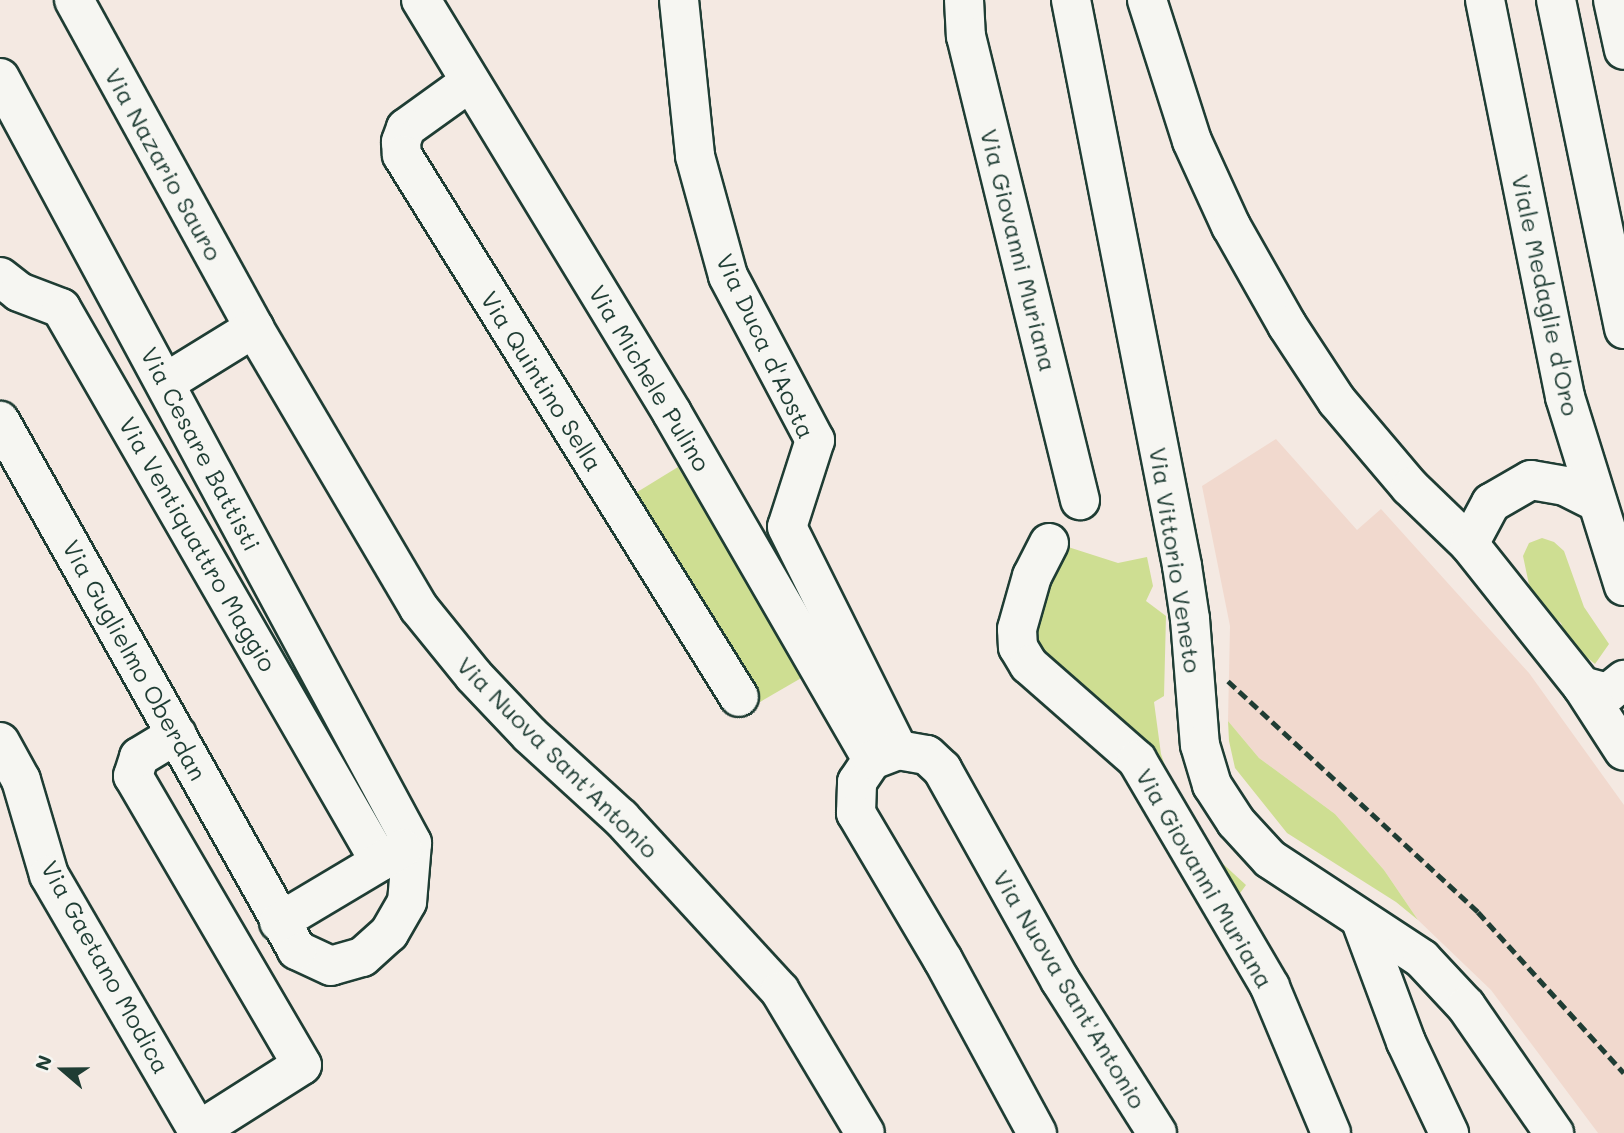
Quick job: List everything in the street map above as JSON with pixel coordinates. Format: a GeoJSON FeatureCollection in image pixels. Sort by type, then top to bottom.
{"type":"FeatureCollection","features":[{"type":"Feature","properties":{"kind":"street","name":"Via Nazario Sauro"},"geometry":{"type":"LineString","coordinates":[[74,0],[254,328]]}},
{"type":"Feature","properties":{"kind":"street","name":"Via Michele Pulino"},"geometry":{"type":"LineString","coordinates":[[421,0],[885,755]]}},
{"type":"Feature","properties":{"kind":"street","name":"Via Duca d'Aosta"},"geometry":{"type":"LineString","coordinates":[[679,0],[695,156],[728,275],[815,440],[787,527],[885,755]]}},
{"type":"Feature","properties":{"kind":"street","name":"Via Giovanni Muriana"},"geometry":{"type":"LineString","coordinates":[[964,0],[966,36],[1080,500]]}},
{"type":"Feature","properties":{"kind":"street","name":"Via Vittorio Veneto"},"geometry":{"type":"LineString","coordinates":[[1071,0],[1182,566],[1191,631],[1200,745],[1212,785],[1236,822],[1270,859],[1422,959],[1466,1006],[1554,1133]]}},
{"type":"Feature","properties":{"kind":"street"},"geometry":{"type":"LineString","coordinates":[[1147,0],[1192,141],[1231,226],[1287,325],[1337,401],[1410,487],[1609,689],[1624,751]]}},
{"type":"Feature","properties":{"kind":"street","name":"Viale Medaglie d'Oro"},"geometry":{"type":"LineString","coordinates":[[1485,0],[1565,397],[1595,501],[1624,586]]}},
{"type":"Feature","properties":{"kind":"street"},"geometry":{"type":"LineString","coordinates":[[1556,0],[1624,329]]}},
{"type":"Feature","properties":{"kind":"street"},"geometry":{"type":"LineString","coordinates":[[1613,0],[1624,50]]}},
{"type":"Feature","properties":{"kind":"street","name":"Via Cesare Battisti"},"geometry":{"type":"LineString","coordinates":[[0,78],[165,383],[390,842]]}},
{"type":"Feature","properties":{"kind":"street","name":"Via Quintino Sella"},"geometry":{"type":"LineString","coordinates":[[470,82],[406,128],[401,142],[402,155],[739,697]]}},
{"type":"Feature","properties":{"kind":"street","name":"Via Ventiquattro Maggio"},"geometry":{"type":"LineString","coordinates":[[0,277],[19,292],[61,308],[390,842]]}},
{"type":"Feature","properties":{"kind":"street"},"geometry":{"type":"LineString","coordinates":[[165,383],[254,328]]}},
{"type":"Feature","properties":{"kind":"street","name":"Via Nuova Sant'Antonio"},"geometry":{"type":"LineString","coordinates":[[254,328],[419,608],[474,676],[530,736],[621,818],[780,991],[865,1133]]}},
{"type":"Feature","properties":{"kind":"street","name":"Via Guglielmo Oberdan"},"geometry":{"type":"LineString","coordinates":[[0,421],[297,950],[331,966],[362,957],[389,933],[407,902],[390,842]]}},
{"type":"Feature","properties":{"kind":"street"},"geometry":{"type":"LineString","coordinates":[[1469,544],[1491,503],[1531,480],[1565,486],[1595,501]]}},
{"type":"Feature","properties":{"kind":"street","name":"Via Giovanni Muriana"},"geometry":{"type":"LineString","coordinates":[[1049,543],[1032,576],[1020,615],[1017,629],[1018,647],[1029,665],[1138,760],[1270,987],[1331,1133]]}},
{"type":"Feature","properties":{"kind":"street","name":"Via Gaetano Modica"},"geometry":{"type":"LineString","coordinates":[[0,742],[21,780],[50,875],[198,1132],[302,1065],[133,776],[139,757],[177,734]]}},
{"type":"Feature","properties":{"kind":"street"},"geometry":{"type":"LineString","coordinates":[[885,755],[857,782],[856,813],[943,960],[1037,1133]]}},
{"type":"Feature","properties":{"kind":"street","name":"Via Nuova Sant'Antonio"},"geometry":{"type":"LineString","coordinates":[[885,755],[927,755],[942,769],[1060,980],[1157,1133]]}},
{"type":"Feature","properties":{"kind":"street"},"geometry":{"type":"LineString","coordinates":[[273,911],[390,842]]}},
{"type":"Feature","properties":{"kind":"street"},"geometry":{"type":"LineString","coordinates":[[1361,921],[1406,1042],[1449,1133]]}},
{"type":"Feature","properties":{"kind":"shaded area"},"geometry":{"type":"Polygon","coordinates":[[[1276,439],[1357,530],[1381,509],[1529,673],[1624,805],[1624,1133],[1598,1133],[1491,990],[1418,920],[1384,870],[1335,814],[1259,758],[1228,721],[1230,626],[1202,486],[1276,439]]]}},
{"type":"Feature","properties":{"kind":"green space"},"geometry":{"type":"Polygon","coordinates":[[[678,467],[803,677],[760,702],[634,494],[678,467]]]}},
{"type":"Feature","properties":{"kind":"green space"},"geometry":{"type":"Polygon","coordinates":[[[1542,538],[1554,542],[1564,551],[1584,607],[1609,644],[1595,664],[1568,642],[1561,623],[1532,599],[1523,556],[1529,543],[1542,538]]]}},
{"type":"Feature","properties":{"kind":"green space"},"geometry":{"type":"Polygon","coordinates":[[[1065,546],[1118,563],[1147,557],[1153,586],[1146,601],[1166,616],[1164,696],[1154,702],[1161,754],[1174,793],[1197,833],[1221,862],[1246,885],[1235,900],[1035,653],[1033,616],[1065,546]]]}},
{"type":"Feature","properties":{"kind":"green space"},"geometry":{"type":"Polygon","coordinates":[[[1228,721],[1259,758],[1335,814],[1384,870],[1418,920],[1396,902],[1287,833],[1235,768],[1228,721]]]}},
{"type":"Feature","properties":{"kind":"railway"},"geometry":{"type":"LineString","coordinates":[[1228,681],[1478,912],[1624,1073]]}}]}
